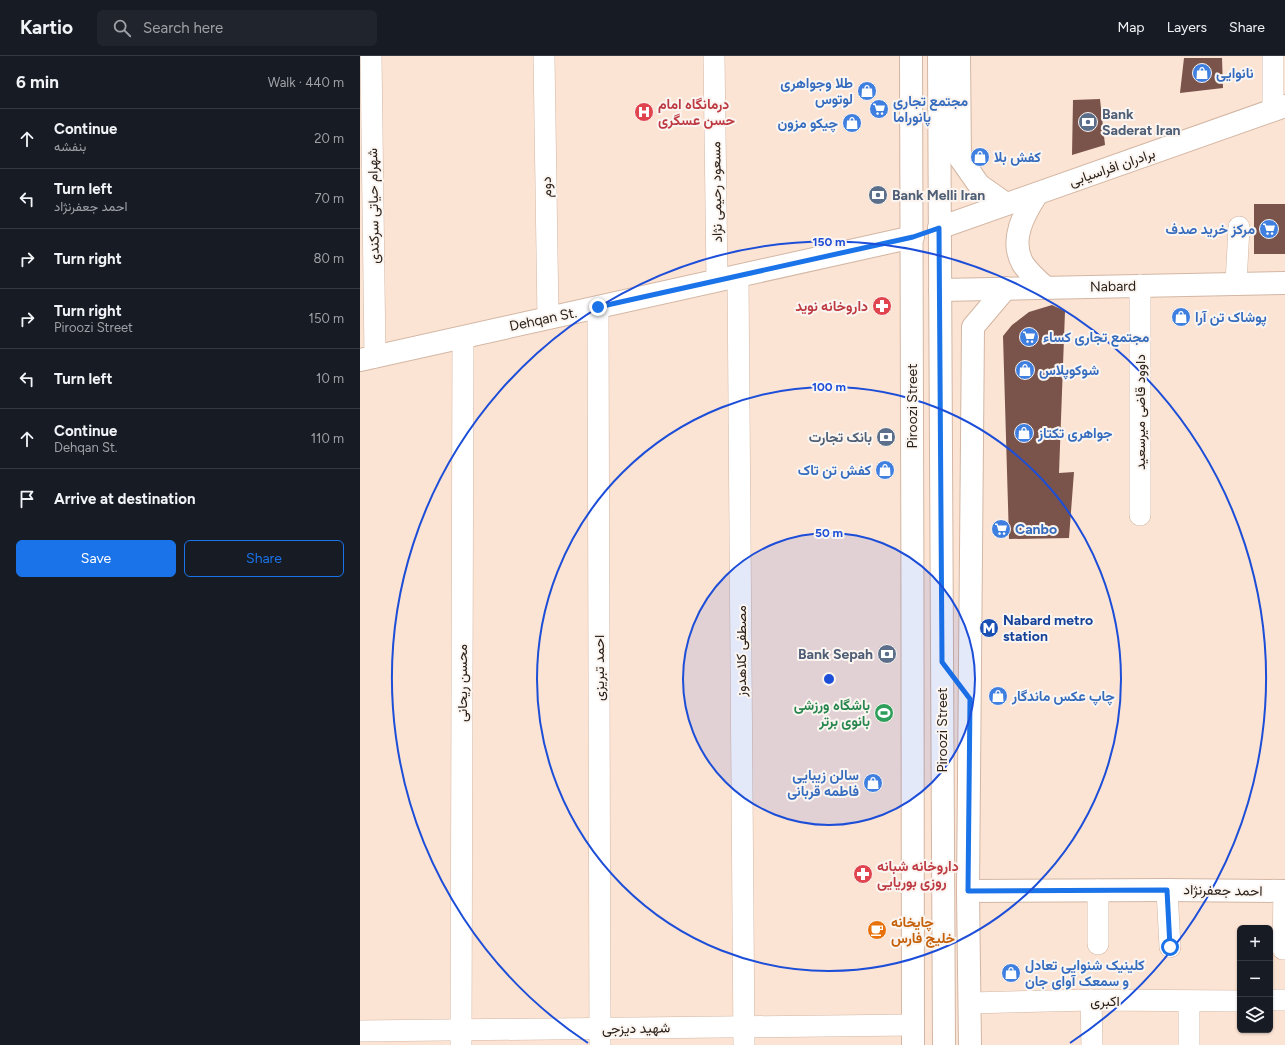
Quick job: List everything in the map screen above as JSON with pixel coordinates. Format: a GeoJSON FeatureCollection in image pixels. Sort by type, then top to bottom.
{"type":"FeatureCollection","features":[{"type":"Feature","properties":{"kind":"main road","name":"Piroozi Street"},"geometry":{"type":"LineString","coordinates":[[911,56],[913,237],[911,860],[912,1035]]}},
{"type":"Feature","properties":{"kind":"main road","name":"Piroozi Street"},"geometry":{"type":"LineString","coordinates":[[939,56],[942,891],[944,1045]]}},
{"type":"Feature","properties":{"kind":"main road"},"geometry":{"type":"LineString","coordinates":[[959,56],[960,158],[978,185],[1006,204]]}},
{"type":"Feature","properties":{"kind":"main road","name":"برادران افراسیابی"},"geometry":{"type":"LineString","coordinates":[[913,237],[1279,108]]}},
{"type":"Feature","properties":{"kind":"main road"},"geometry":{"type":"LineString","coordinates":[[1037,194],[1026,212],[1019,228],[1017,246],[1023,263],[1031,274],[1045,287]]}},
{"type":"Feature","properties":{"kind":"main road","name":"Dehqan St."},"geometry":{"type":"LineString","coordinates":[[367,358],[913,237]]}},
{"type":"Feature","properties":{"kind":"main road","name":"Nabard"},"geometry":{"type":"LineString","coordinates":[[940,290],[1285,283]]}},
{"type":"Feature","properties":{"kind":"main road"},"geometry":{"type":"LineString","coordinates":[[970,1045],[968,891],[973,327],[1006,288]]}},
{"type":"Feature","properties":{"kind":"main road"},"geometry":{"type":"LineString","coordinates":[[941,589],[971,548]]}},
{"type":"Feature","properties":{"kind":"main road"},"geometry":{"type":"LineString","coordinates":[[942,662],[970,699]]}},
{"type":"Feature","properties":{"kind":"main road","name":"احمد جعفرنژاد"},"geometry":{"type":"LineString","coordinates":[[942,891],[1284,891]]}},
{"type":"Feature","properties":{"kind":"street","name":"شهرام حیاتی سرکندی"},"geometry":{"type":"LineString","coordinates":[[367,358],[371,56]]}},
{"type":"Feature","properties":{"kind":"street","name":"دوم"},"geometry":{"type":"LineString","coordinates":[[544,56],[548,318]]}},
{"type":"Feature","properties":{"kind":"street","name":"مسعود رحیمی نژاد"},"geometry":{"type":"LineString","coordinates":[[714,56],[728,278]]}},
{"type":"Feature","properties":{"kind":"street"},"geometry":{"type":"LineString","coordinates":[[1273,56],[1279,108]]}},
{"type":"Feature","properties":{"kind":"street"},"geometry":{"type":"LineString","coordinates":[[1236,284],[1239,227]]}},
{"type":"Feature","properties":{"kind":"street","name":"مصطفی کلاهدوز"},"geometry":{"type":"LineString","coordinates":[[728,278],[744,1036]]}},
{"type":"Feature","properties":{"kind":"street","name":"داوود قاضی میرسعید"},"geometry":{"type":"LineString","coordinates":[[1140,285],[1140,515]]}},
{"type":"Feature","properties":{"kind":"street","name":"احمد تبریزی"},"geometry":{"type":"LineString","coordinates":[[598,307],[600,1037]]}},
{"type":"Feature","properties":{"kind":"street","name":"محسن ریحانی"},"geometry":{"type":"LineString","coordinates":[[461,1038],[463,337]]}},
{"type":"Feature","properties":{"kind":"street"},"geometry":{"type":"LineString","coordinates":[[1098,890],[1098,944]]}},
{"type":"Feature","properties":{"kind":"street"},"geometry":{"type":"LineString","coordinates":[[1167,890],[1170,947]]}},
{"type":"Feature","properties":{"kind":"street"},"geometry":{"type":"LineString","coordinates":[[1283,949],[1284,891]]}},
{"type":"Feature","properties":{"kind":"street"},"geometry":{"type":"LineString","coordinates":[[1091,1000],[1092,1045]]}},
{"type":"Feature","properties":{"kind":"street","name":"اکبری"},"geometry":{"type":"LineString","coordinates":[[970,1003],[1091,1000],[1237,1001]]}},
{"type":"Feature","properties":{"kind":"street"},"geometry":{"type":"LineString","coordinates":[[1273,1000],[1285,1000]]}},
{"type":"Feature","properties":{"kind":"street"},"geometry":{"type":"LineString","coordinates":[[1189,1001],[1189,1045]]}},
{"type":"Feature","properties":{"kind":"street","name":"شهید دیزجی"},"geometry":{"type":"LineString","coordinates":[[360,1031],[461,1038],[912,1035]]}},
{"type":"Feature","properties":{"kind":"building","name":"نانوایی"},"geometry":{"type":"Polygon","coordinates":[[[1184,58],[1222,58],[1223,88],[1180,93],[1184,58]]]}},
{"type":"Feature","properties":{"kind":"building","name":"Bank Saderat Iran"},"geometry":{"type":"Polygon","coordinates":[[[1100,99],[1105,145],[1072,155],[1073,100],[1100,99]]]}},
{"type":"Feature","properties":{"kind":"building","name":"مرکز خرید صدف"},"geometry":{"type":"Polygon","coordinates":[[[1254,204],[1285,204],[1285,254],[1254,254],[1254,204]]]}},
{"type":"Feature","properties":{"kind":"building"},"geometry":{"type":"Polygon","coordinates":[[[1052,305],[1065,311],[1059,473],[1074,472],[1069,538],[1009,539],[1003,336],[1012,325],[1029,312],[1052,305]]]}},
{"type":"Feature","properties":{"kind":"place","name":"نانوایی"},"geometry":{"type":"Point","coordinates":[1202,73]}},
{"type":"Feature","properties":{"kind":"place","name":"طلا وجواهری لوتوس"},"geometry":{"type":"Point","coordinates":[867,91]}},
{"type":"Feature","properties":{"kind":"place","name":"مجتمع تجاری پانوراما"},"geometry":{"type":"Point","coordinates":[879,109]}},
{"type":"Feature","properties":{"kind":"place","name":"درمانگاه امام حسن عسگری"},"geometry":{"type":"Point","coordinates":[644,112]}},
{"type":"Feature","properties":{"kind":"place","name":"Bank Saderat Iran"},"geometry":{"type":"Point","coordinates":[1088,122]}},
{"type":"Feature","properties":{"kind":"place","name":"چیکو مزون"},"geometry":{"type":"Point","coordinates":[852,123]}},
{"type":"Feature","properties":{"kind":"place","name":"کفش بلا"},"geometry":{"type":"Point","coordinates":[980,157]}},
{"type":"Feature","properties":{"kind":"place","name":"Bank Melli Iran"},"geometry":{"type":"Point","coordinates":[878,195]}},
{"type":"Feature","properties":{"kind":"place","name":"مرکز خرید صدف"},"geometry":{"type":"Point","coordinates":[1269,229]}},
{"type":"Feature","properties":{"kind":"place","name":"داروخانه نوید"},"geometry":{"type":"Point","coordinates":[882,306]}},
{"type":"Feature","properties":{"kind":"place","name":"پوشاک تن آرا"},"geometry":{"type":"Point","coordinates":[1181,317]}},
{"type":"Feature","properties":{"kind":"place","name":"مجتمع تجاری کساء"},"geometry":{"type":"Point","coordinates":[1029,337]}},
{"type":"Feature","properties":{"kind":"place","name":"شوكوپلاس"},"geometry":{"type":"Point","coordinates":[1025,370]}},
{"type":"Feature","properties":{"kind":"place","name":"جواهری تکتاز"},"geometry":{"type":"Point","coordinates":[1024,433]}},
{"type":"Feature","properties":{"kind":"place","name":"بانک تجارت"},"geometry":{"type":"Point","coordinates":[886,437]}},
{"type":"Feature","properties":{"kind":"place","name":"کفش تن تاک"},"geometry":{"type":"Point","coordinates":[885,470]}},
{"type":"Feature","properties":{"kind":"place","name":"Canbo"},"geometry":{"type":"Point","coordinates":[1001,529]}},
{"type":"Feature","properties":{"kind":"place","name":"Nabard metro station"},"geometry":{"type":"Point","coordinates":[989,628]}},
{"type":"Feature","properties":{"kind":"place","name":"Bank Sepah"},"geometry":{"type":"Point","coordinates":[887,654]}},
{"type":"Feature","properties":{"kind":"place","name":"چاپ عکس ماندگار"},"geometry":{"type":"Point","coordinates":[998,696]}},
{"type":"Feature","properties":{"kind":"place","name":"باشگاه ورزشی بانوی برتر"},"geometry":{"type":"Point","coordinates":[884,713]}},
{"type":"Feature","properties":{"kind":"place","name":"سالن زیبایی فاطمه قربانی"},"geometry":{"type":"Point","coordinates":[873,783]}},
{"type":"Feature","properties":{"kind":"place","name":"داروخانه شبانه روزی بوریایی"},"geometry":{"type":"Point","coordinates":[863,874]}},
{"type":"Feature","properties":{"kind":"place","name":"چایخانه خلیج فارس"},"geometry":{"type":"Point","coordinates":[877,930]}},
{"type":"Feature","properties":{"kind":"place","name":"کلینیک شنوایی تعادل و سمعک آوای جان"},"geometry":{"type":"Point","coordinates":[1011,973]}},
{"type":"Feature","properties":{"kind":"route"},"geometry":{"type":"LineString","coordinates":[[598,307],[913,237],[939,228],[942,662],[970,699],[968,891],[1167,890],[1170,947]]}}]}
